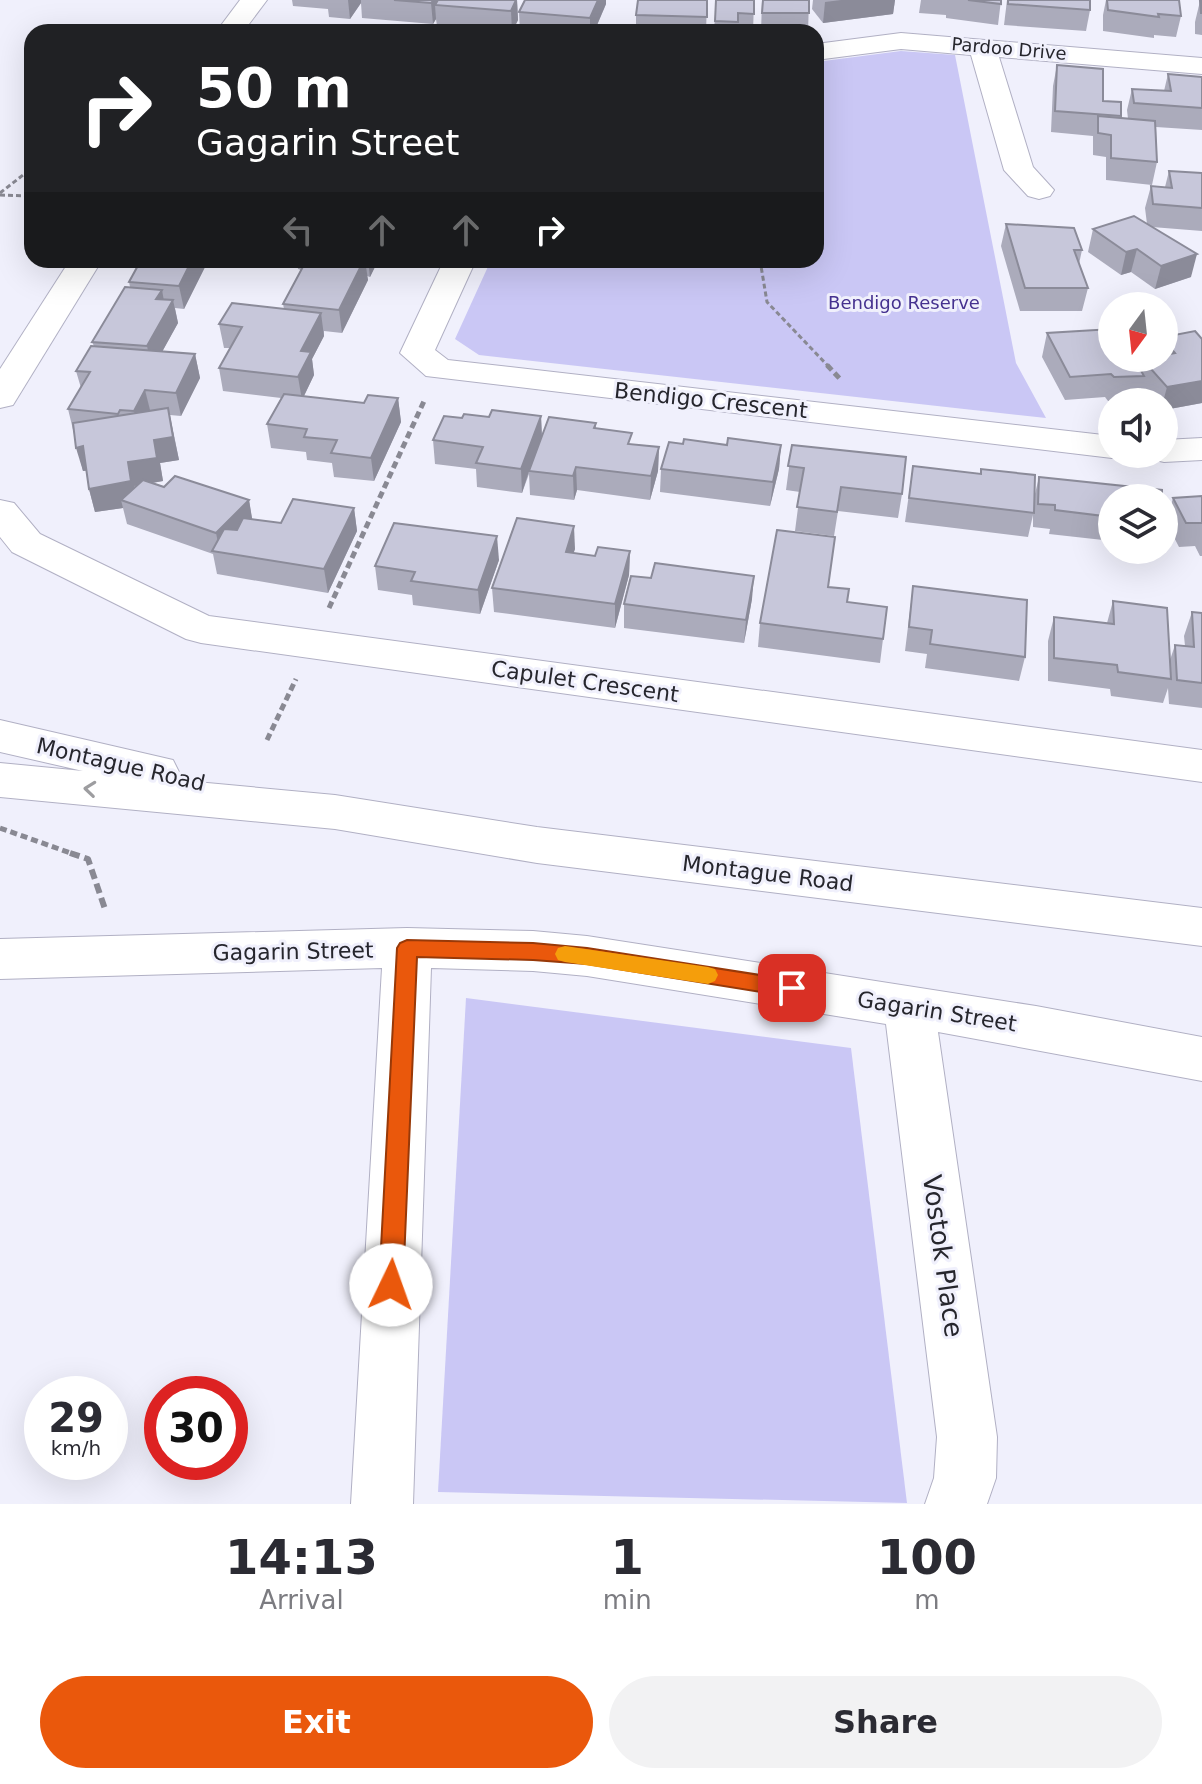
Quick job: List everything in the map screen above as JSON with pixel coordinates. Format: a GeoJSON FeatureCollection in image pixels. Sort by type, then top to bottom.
{"type":"FeatureCollection","features":[{"type":"Feature","properties":{"kind":"street"},"geometry":{"type":"LineString","coordinates":[[235,24],[254,0]]}},
{"type":"Feature","properties":{"kind":"street","name":"Pardoo Drive"},"geometry":{"type":"LineString","coordinates":[[824,51],[901,41],[1202,66]]}},
{"type":"Feature","properties":{"kind":"street"},"geometry":{"type":"LineString","coordinates":[[982,46],[1019,170],[1039,190]]}},
{"type":"Feature","properties":{"kind":"street"},"geometry":{"type":"LineString","coordinates":[[0,397],[81,268]]}},
{"type":"Feature","properties":{"kind":"street"},"geometry":{"type":"LineString","coordinates":[[438,369],[417,353],[456,268]]}},
{"type":"Feature","properties":{"kind":"street","name":"Bendigo Crescent"},"geometry":{"type":"LineString","coordinates":[[438,369],[1098,445]]}},
{"type":"Feature","properties":{"kind":"street"},"geometry":{"type":"LineString","coordinates":[[1178,450],[1202,449]]}},
{"type":"Feature","properties":{"kind":"street","name":"Capulet Crescent"},"geometry":{"type":"LineString","coordinates":[[0,512],[26,543],[201,629],[1202,766]]}},
{"type":"Feature","properties":{"kind":"street","name":"Montague Road"},"geometry":{"type":"LineString","coordinates":[[0,736],[335,812],[537,845],[1202,927]]}},
{"type":"Feature","properties":{"kind":"street","name":"Montague Road"},"geometry":{"type":"LineString","coordinates":[[0,780],[335,812]]}},
{"type":"Feature","properties":{"kind":"street"},"geometry":{"type":"LineString","coordinates":[[382,1504],[407,948]]}},
{"type":"Feature","properties":{"kind":"street","name":"Gagarin Street"},"geometry":{"type":"LineString","coordinates":[[0,959],[407,948],[587,956],[1051,1030],[1202,1059]]}},
{"type":"Feature","properties":{"kind":"street","name":"Vostok Place"},"geometry":{"type":"LineString","coordinates":[[909,1007],[967,1437],[965,1478],[956,1504]]}},
{"type":"Feature","properties":{"kind":"path"},"geometry":{"type":"LineString","coordinates":[[0,194],[24,174]]}},
{"type":"Feature","properties":{"kind":"path"},"geometry":{"type":"LineString","coordinates":[[0,194],[24,196]]}},
{"type":"Feature","properties":{"kind":"path"},"geometry":{"type":"LineString","coordinates":[[761,268],[767,302],[879,419]]}},
{"type":"Feature","properties":{"kind":"path"},"geometry":{"type":"LineString","coordinates":[[267,740],[438,369]]}},
{"type":"Feature","properties":{"kind":"path"},"geometry":{"type":"LineString","coordinates":[[0,828],[88,859],[121,955]]}},
{"type":"Feature","properties":{"kind":"green space","name":"Bendigo Reserve"},"geometry":{"type":"Polygon","coordinates":[[[901,51],[955,55],[1016,363],[1046,418],[479,355],[455,339],[487,268],[824,268],[824,61],[901,51]]]}},
{"type":"Feature","properties":{"kind":"green space"},"geometry":{"type":"Polygon","coordinates":[[[466,998],[851,1048],[907,1503],[438,1492],[466,998]]]}},
{"type":"Feature","properties":{"kind":"building"},"geometry":{"type":"Polygon","coordinates":[[[394,0],[434,0],[431,3],[394,0]]]}},
{"type":"Feature","properties":{"kind":"building"},"geometry":{"type":"Polygon","coordinates":[[[438,0],[516,0],[511,11],[435,5],[438,0]]]}},
{"type":"Feature","properties":{"kind":"building"},"geometry":{"type":"Polygon","coordinates":[[[525,0],[598,0],[590,18],[519,12],[525,0]]]}},
{"type":"Feature","properties":{"kind":"building"},"geometry":{"type":"Polygon","coordinates":[[[638,0],[707,0],[707,17],[636,15],[638,0]]]}},
{"type":"Feature","properties":{"kind":"building"},"geometry":{"type":"Polygon","coordinates":[[[716,0],[754,0],[754,14],[738,13],[738,22],[715,21],[716,0]]]}},
{"type":"Feature","properties":{"kind":"building"},"geometry":{"type":"Polygon","coordinates":[[[763,0],[809,0],[809,13],[762,13],[763,0]]]}},
{"type":"Feature","properties":{"kind":"building"},"geometry":{"type":"Polygon","coordinates":[[[968,0],[1001,0],[1001,4],[968,0]]]}},
{"type":"Feature","properties":{"kind":"building"},"geometry":{"type":"Polygon","coordinates":[[[1008,0],[1090,0],[1090,10],[1008,4],[1008,0]]]}},
{"type":"Feature","properties":{"kind":"building"},"geometry":{"type":"Polygon","coordinates":[[[1107,0],[1179,0],[1181,16],[1158,14],[1159,17],[1108,10],[1107,0]]]}},
{"type":"Feature","properties":{"kind":"building"},"geometry":{"type":"Polygon","coordinates":[[[1057,65],[1103,69],[1103,101],[1121,102],[1121,116],[1055,111],[1057,65]]]}},
{"type":"Feature","properties":{"kind":"building"},"geometry":{"type":"Polygon","coordinates":[[[1168,74],[1202,77],[1202,108],[1134,103],[1132,89],[1171,91],[1168,74]]]}},
{"type":"Feature","properties":{"kind":"building"},"geometry":{"type":"Polygon","coordinates":[[[1098,116],[1155,121],[1157,162],[1111,158],[1111,135],[1098,133],[1098,116]]]}},
{"type":"Feature","properties":{"kind":"building"},"geometry":{"type":"Polygon","coordinates":[[[1169,171],[1202,173],[1202,208],[1153,204],[1151,186],[1172,188],[1169,171]]]}},
{"type":"Feature","properties":{"kind":"building"},"geometry":{"type":"Polygon","coordinates":[[[1134,216],[1197,254],[1161,266],[1137,249],[1126,252],[1093,229],[1134,216]]]}},
{"type":"Feature","properties":{"kind":"building"},"geometry":{"type":"Polygon","coordinates":[[[1006,224],[1074,228],[1082,250],[1074,250],[1088,288],[1025,288],[1006,224]]]}},
{"type":"Feature","properties":{"kind":"building"},"geometry":{"type":"Polygon","coordinates":[[[137,268],[188,268],[179,286],[129,282],[137,268]]]}},
{"type":"Feature","properties":{"kind":"building"},"geometry":{"type":"Polygon","coordinates":[[[302,268],[360,268],[339,310],[283,304],[302,268]]]}},
{"type":"Feature","properties":{"kind":"building"},"geometry":{"type":"Polygon","coordinates":[[[125,287],[162,290],[156,299],[173,300],[147,346],[92,342],[125,287]]]}},
{"type":"Feature","properties":{"kind":"building"},"geometry":{"type":"Polygon","coordinates":[[[232,303],[321,313],[301,351],[311,352],[298,377],[219,368],[242,327],[219,324],[232,303]]]}},
{"type":"Feature","properties":{"kind":"building"},"geometry":{"type":"Polygon","coordinates":[[[1098,330],[1098,372],[1142,372],[1144,376],[1114,377],[1111,374],[1070,377],[1047,333],[1098,330]]]}},
{"type":"Feature","properties":{"kind":"building"},"geometry":{"type":"Polygon","coordinates":[[[1195,331],[1202,339],[1202,381],[1167,387],[1154,372],[1178,372],[1178,334],[1195,331]]]}},
{"type":"Feature","properties":{"kind":"building"},"geometry":{"type":"Polygon","coordinates":[[[91,346],[195,354],[176,393],[145,390],[134,411],[120,410],[118,414],[68,409],[90,372],[76,371],[91,346]]]}},
{"type":"Feature","properties":{"kind":"building"},"geometry":{"type":"Polygon","coordinates":[[[284,394],[364,403],[368,395],[398,398],[371,458],[331,453],[337,440],[304,437],[307,429],[267,424],[284,394]]]}},
{"type":"Feature","properties":{"kind":"building"},"geometry":{"type":"Polygon","coordinates":[[[168,408],[173,437],[154,440],[157,458],[128,462],[131,481],[89,489],[83,446],[76,448],[73,423],[168,408]]]}},
{"type":"Feature","properties":{"kind":"building"},"geometry":{"type":"Polygon","coordinates":[[[492,410],[541,416],[521,469],[476,463],[483,447],[433,440],[444,416],[462,418],[464,414],[489,417],[492,410]]]}},
{"type":"Feature","properties":{"kind":"building"},"geometry":{"type":"Polygon","coordinates":[[[549,417],[596,423],[594,428],[632,433],[628,444],[659,447],[651,476],[576,467],[573,476],[529,471],[549,417]]]}},
{"type":"Feature","properties":{"kind":"building"},"geometry":{"type":"Polygon","coordinates":[[[728,438],[781,445],[773,482],[661,469],[669,442],[683,444],[684,439],[727,445],[728,438]]]}},
{"type":"Feature","properties":{"kind":"building"},"geometry":{"type":"Polygon","coordinates":[[[792,445],[906,457],[902,494],[841,487],[837,512],[797,507],[804,468],[788,466],[792,445]]]}},
{"type":"Feature","properties":{"kind":"building"},"geometry":{"type":"Polygon","coordinates":[[[913,466],[981,474],[981,469],[1035,475],[1034,513],[909,498],[913,466]]]}},
{"type":"Feature","properties":{"kind":"building"},"geometry":{"type":"Polygon","coordinates":[[[175,476],[249,500],[216,533],[121,500],[143,480],[164,487],[175,476]]]}},
{"type":"Feature","properties":{"kind":"building"},"geometry":{"type":"Polygon","coordinates":[[[1039,477],[1105,484],[1098,484],[1098,515],[1055,510],[1055,505],[1038,504],[1039,477]]]}},
{"type":"Feature","properties":{"kind":"building"},"geometry":{"type":"Polygon","coordinates":[[[1202,496],[1202,523],[1186,523],[1178,508],[1178,498],[1202,496]]]}},
{"type":"Feature","properties":{"kind":"building"},"geometry":{"type":"Polygon","coordinates":[[[293,499],[354,508],[324,569],[212,551],[224,529],[237,530],[243,518],[281,523],[293,499]]]}},
{"type":"Feature","properties":{"kind":"building"},"geometry":{"type":"Polygon","coordinates":[[[517,518],[574,526],[566,552],[595,556],[598,547],[630,551],[615,604],[492,588],[517,518]]]}},
{"type":"Feature","properties":{"kind":"building"},"geometry":{"type":"Polygon","coordinates":[[[394,523],[497,536],[478,590],[411,581],[415,572],[375,566],[394,523]]]}},
{"type":"Feature","properties":{"kind":"building"},"geometry":{"type":"Polygon","coordinates":[[[777,530],[835,537],[828,587],[849,589],[847,602],[887,607],[883,639],[760,623],[777,530]]]}},
{"type":"Feature","properties":{"kind":"building"},"geometry":{"type":"Polygon","coordinates":[[[655,563],[754,576],[746,620],[624,604],[631,576],[651,578],[655,563]]]}},
{"type":"Feature","properties":{"kind":"building"},"geometry":{"type":"Polygon","coordinates":[[[913,586],[1027,600],[1025,657],[930,644],[932,630],[909,627],[913,586]]]}},
{"type":"Feature","properties":{"kind":"building"},"geometry":{"type":"Polygon","coordinates":[[[1113,601],[1167,608],[1171,679],[1118,672],[1117,665],[1054,658],[1054,617],[1114,624],[1113,601]]]}},
{"type":"Feature","properties":{"kind":"building"},"geometry":{"type":"Polygon","coordinates":[[[1192,612],[1202,613],[1202,683],[1177,680],[1175,645],[1194,647],[1192,612]]]}},
{"type":"Feature","properties":{"kind":"slow traffic"},"geometry":{"type":"LineString","coordinates":[[565,954],[708,975]]}},
{"type":"Feature","properties":{"kind":"route"},"geometry":{"type":"LineString","coordinates":[[391,1285],[407,948],[533,951],[587,956],[792,988]]}}]}
